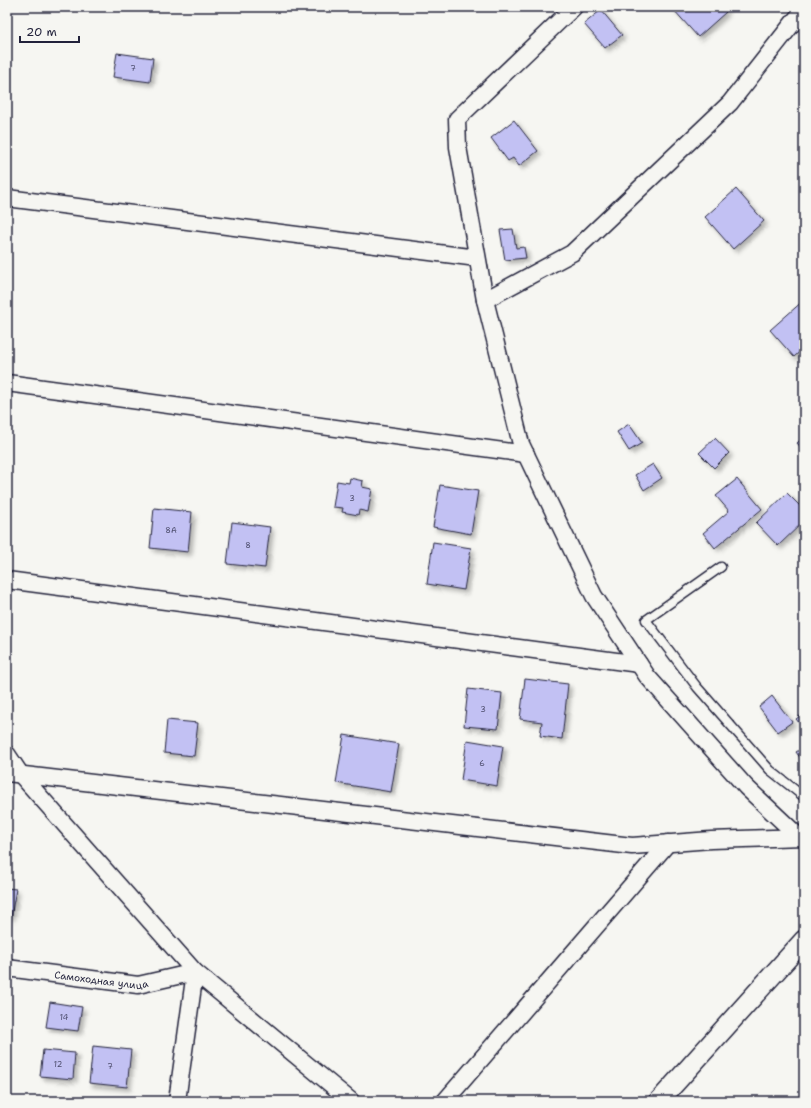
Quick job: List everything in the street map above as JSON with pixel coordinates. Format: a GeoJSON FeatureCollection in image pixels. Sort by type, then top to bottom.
{"type":"FeatureCollection","features":[{"type":"Feature","properties":{"kind":"street"},"geometry":{"type":"LineString","coordinates":[[574,7],[457,120],[458,147],[485,300],[521,444],[594,596],[647,676],[746,787],[802,837]]}},
{"type":"Feature","properties":{"kind":"street"},"geometry":{"type":"LineString","coordinates":[[485,300],[572,253],[730,103],[804,9]]}},
{"type":"Feature","properties":{"kind":"street"},"geometry":{"type":"LineString","coordinates":[[7,198],[477,258]]}},
{"type":"Feature","properties":{"kind":"street"},"geometry":{"type":"LineString","coordinates":[[7,383],[526,454]]}},
{"type":"Feature","properties":{"kind":"street"},"geometry":{"type":"LineString","coordinates":[[7,580],[639,664]]}},
{"type":"Feature","properties":{"kind":"street"},"geometry":{"type":"LineString","coordinates":[[7,754],[14,774],[195,972],[351,1101]]}},
{"type":"Feature","properties":{"kind":"street"},"geometry":{"type":"LineString","coordinates":[[14,774],[632,846],[711,840],[802,837]]}},
{"type":"Feature","properties":{"kind":"street"},"geometry":{"type":"LineString","coordinates":[[445,1101],[668,843]]}},
{"type":"Feature","properties":{"kind":"street"},"geometry":{"type":"LineString","coordinates":[[659,1101],[804,940]]}},
{"type":"Feature","properties":{"kind":"street","name":"Самоходная улица"},"geometry":{"type":"LineString","coordinates":[[7,968],[138,985],[195,972]]}},
{"type":"Feature","properties":{"kind":"street"},"geometry":{"type":"LineString","coordinates":[[177,1101],[195,972]]}},
{"type":"Feature","properties":{"kind":"lane"},"geometry":{"type":"LineString","coordinates":[[721,567],[646,620],[697,687],[770,770],[804,797]]}},
{"type":"Feature","properties":{"kind":"building"},"geometry":{"type":"Polygon","coordinates":[[[675,7],[722,7],[726,12],[698,37],[673,9],[675,7]]]}},
{"type":"Feature","properties":{"kind":"building"},"geometry":{"type":"Polygon","coordinates":[[[601,10],[622,35],[605,48],[584,24],[601,10]]]}},
{"type":"Feature","properties":{"kind":"building"},"geometry":{"type":"Polygon","coordinates":[[[117,53],[153,58],[150,82],[113,77],[117,53]]]}},
{"type":"Feature","properties":{"kind":"building"},"geometry":{"type":"Polygon","coordinates":[[[514,120],[538,151],[519,166],[513,158],[508,161],[491,138],[514,120]]]}},
{"type":"Feature","properties":{"kind":"building"},"geometry":{"type":"Polygon","coordinates":[[[736,189],[764,221],[733,249],[705,217],[736,189]]]}},
{"type":"Feature","properties":{"kind":"building"},"geometry":{"type":"Polygon","coordinates":[[[513,229],[516,248],[524,247],[526,258],[505,260],[500,230],[513,229]]]}},
{"type":"Feature","properties":{"kind":"building"},"geometry":{"type":"Polygon","coordinates":[[[804,300],[804,348],[794,357],[770,330],[804,300]]]}},
{"type":"Feature","properties":{"kind":"building"},"geometry":{"type":"Polygon","coordinates":[[[629,424],[642,443],[629,451],[617,432],[629,424]]]}},
{"type":"Feature","properties":{"kind":"building"},"geometry":{"type":"Polygon","coordinates":[[[804,437],[804,451],[797,443],[804,437]]]}},
{"type":"Feature","properties":{"kind":"building"},"geometry":{"type":"Polygon","coordinates":[[[715,438],[729,453],[714,468],[699,453],[715,438]]]}},
{"type":"Feature","properties":{"kind":"building"},"geometry":{"type":"Polygon","coordinates":[[[653,464],[662,478],[644,490],[635,475],[653,464]]]}},
{"type":"Feature","properties":{"kind":"building"},"geometry":{"type":"Polygon","coordinates":[[[350,478],[363,481],[362,487],[372,489],[368,512],[359,510],[358,515],[342,512],[343,508],[333,507],[337,481],[349,483],[350,478]]]}},
{"type":"Feature","properties":{"kind":"building"},"geometry":{"type":"Polygon","coordinates":[[[737,479],[762,509],[715,548],[703,533],[729,511],[716,496],[737,479]]]}},
{"type":"Feature","properties":{"kind":"building"},"geometry":{"type":"Polygon","coordinates":[[[440,485],[478,491],[471,534],[433,527],[440,485]]]}},
{"type":"Feature","properties":{"kind":"building"},"geometry":{"type":"Polygon","coordinates":[[[787,493],[804,510],[804,521],[778,546],[756,523],[787,493]]]}},
{"type":"Feature","properties":{"kind":"building"},"geometry":{"type":"Polygon","coordinates":[[[154,508],[192,512],[188,552],[150,548],[154,508]]]}},
{"type":"Feature","properties":{"kind":"building"},"geometry":{"type":"Polygon","coordinates":[[[232,522],[270,527],[265,568],[227,564],[232,522]]]}},
{"type":"Feature","properties":{"kind":"building"},"geometry":{"type":"Polygon","coordinates":[[[433,542],[471,548],[464,590],[427,584],[433,542]]]}},
{"type":"Feature","properties":{"kind":"building"},"geometry":{"type":"Polygon","coordinates":[[[525,679],[568,684],[562,739],[540,736],[542,722],[520,719],[525,679]]]}},
{"type":"Feature","properties":{"kind":"building"},"geometry":{"type":"Polygon","coordinates":[[[468,689],[502,693],[498,729],[464,726],[468,689]]]}},
{"type":"Feature","properties":{"kind":"building"},"geometry":{"type":"Polygon","coordinates":[[[772,696],[792,722],[778,732],[759,707],[772,696]]]}},
{"type":"Feature","properties":{"kind":"building"},"geometry":{"type":"Polygon","coordinates":[[[804,713],[804,729],[796,719],[804,713]]]}},
{"type":"Feature","properties":{"kind":"building"},"geometry":{"type":"Polygon","coordinates":[[[167,720],[198,723],[194,756],[164,753],[167,720]]]}},
{"type":"Feature","properties":{"kind":"building"},"geometry":{"type":"Polygon","coordinates":[[[344,735],[399,744],[391,792],[336,783],[344,735]]]}},
{"type":"Feature","properties":{"kind":"building"},"geometry":{"type":"Polygon","coordinates":[[[467,740],[503,746],[497,786],[461,780],[467,740]]]}},
{"type":"Feature","properties":{"kind":"building"},"geometry":{"type":"Polygon","coordinates":[[[804,747],[804,763],[796,752],[804,747]]]}},
{"type":"Feature","properties":{"kind":"building"},"geometry":{"type":"Polygon","coordinates":[[[7,888],[16,889],[11,917],[7,916],[7,888]]]}},
{"type":"Feature","properties":{"kind":"building"},"geometry":{"type":"Polygon","coordinates":[[[50,1002],[82,1007],[78,1031],[46,1027],[50,1002]]]}},
{"type":"Feature","properties":{"kind":"building"},"geometry":{"type":"Polygon","coordinates":[[[93,1046],[131,1050],[127,1087],[89,1083],[93,1046]]]}},
{"type":"Feature","properties":{"kind":"building"},"geometry":{"type":"Polygon","coordinates":[[[43,1050],[75,1053],[73,1079],[40,1076],[43,1050]]]}}]}
